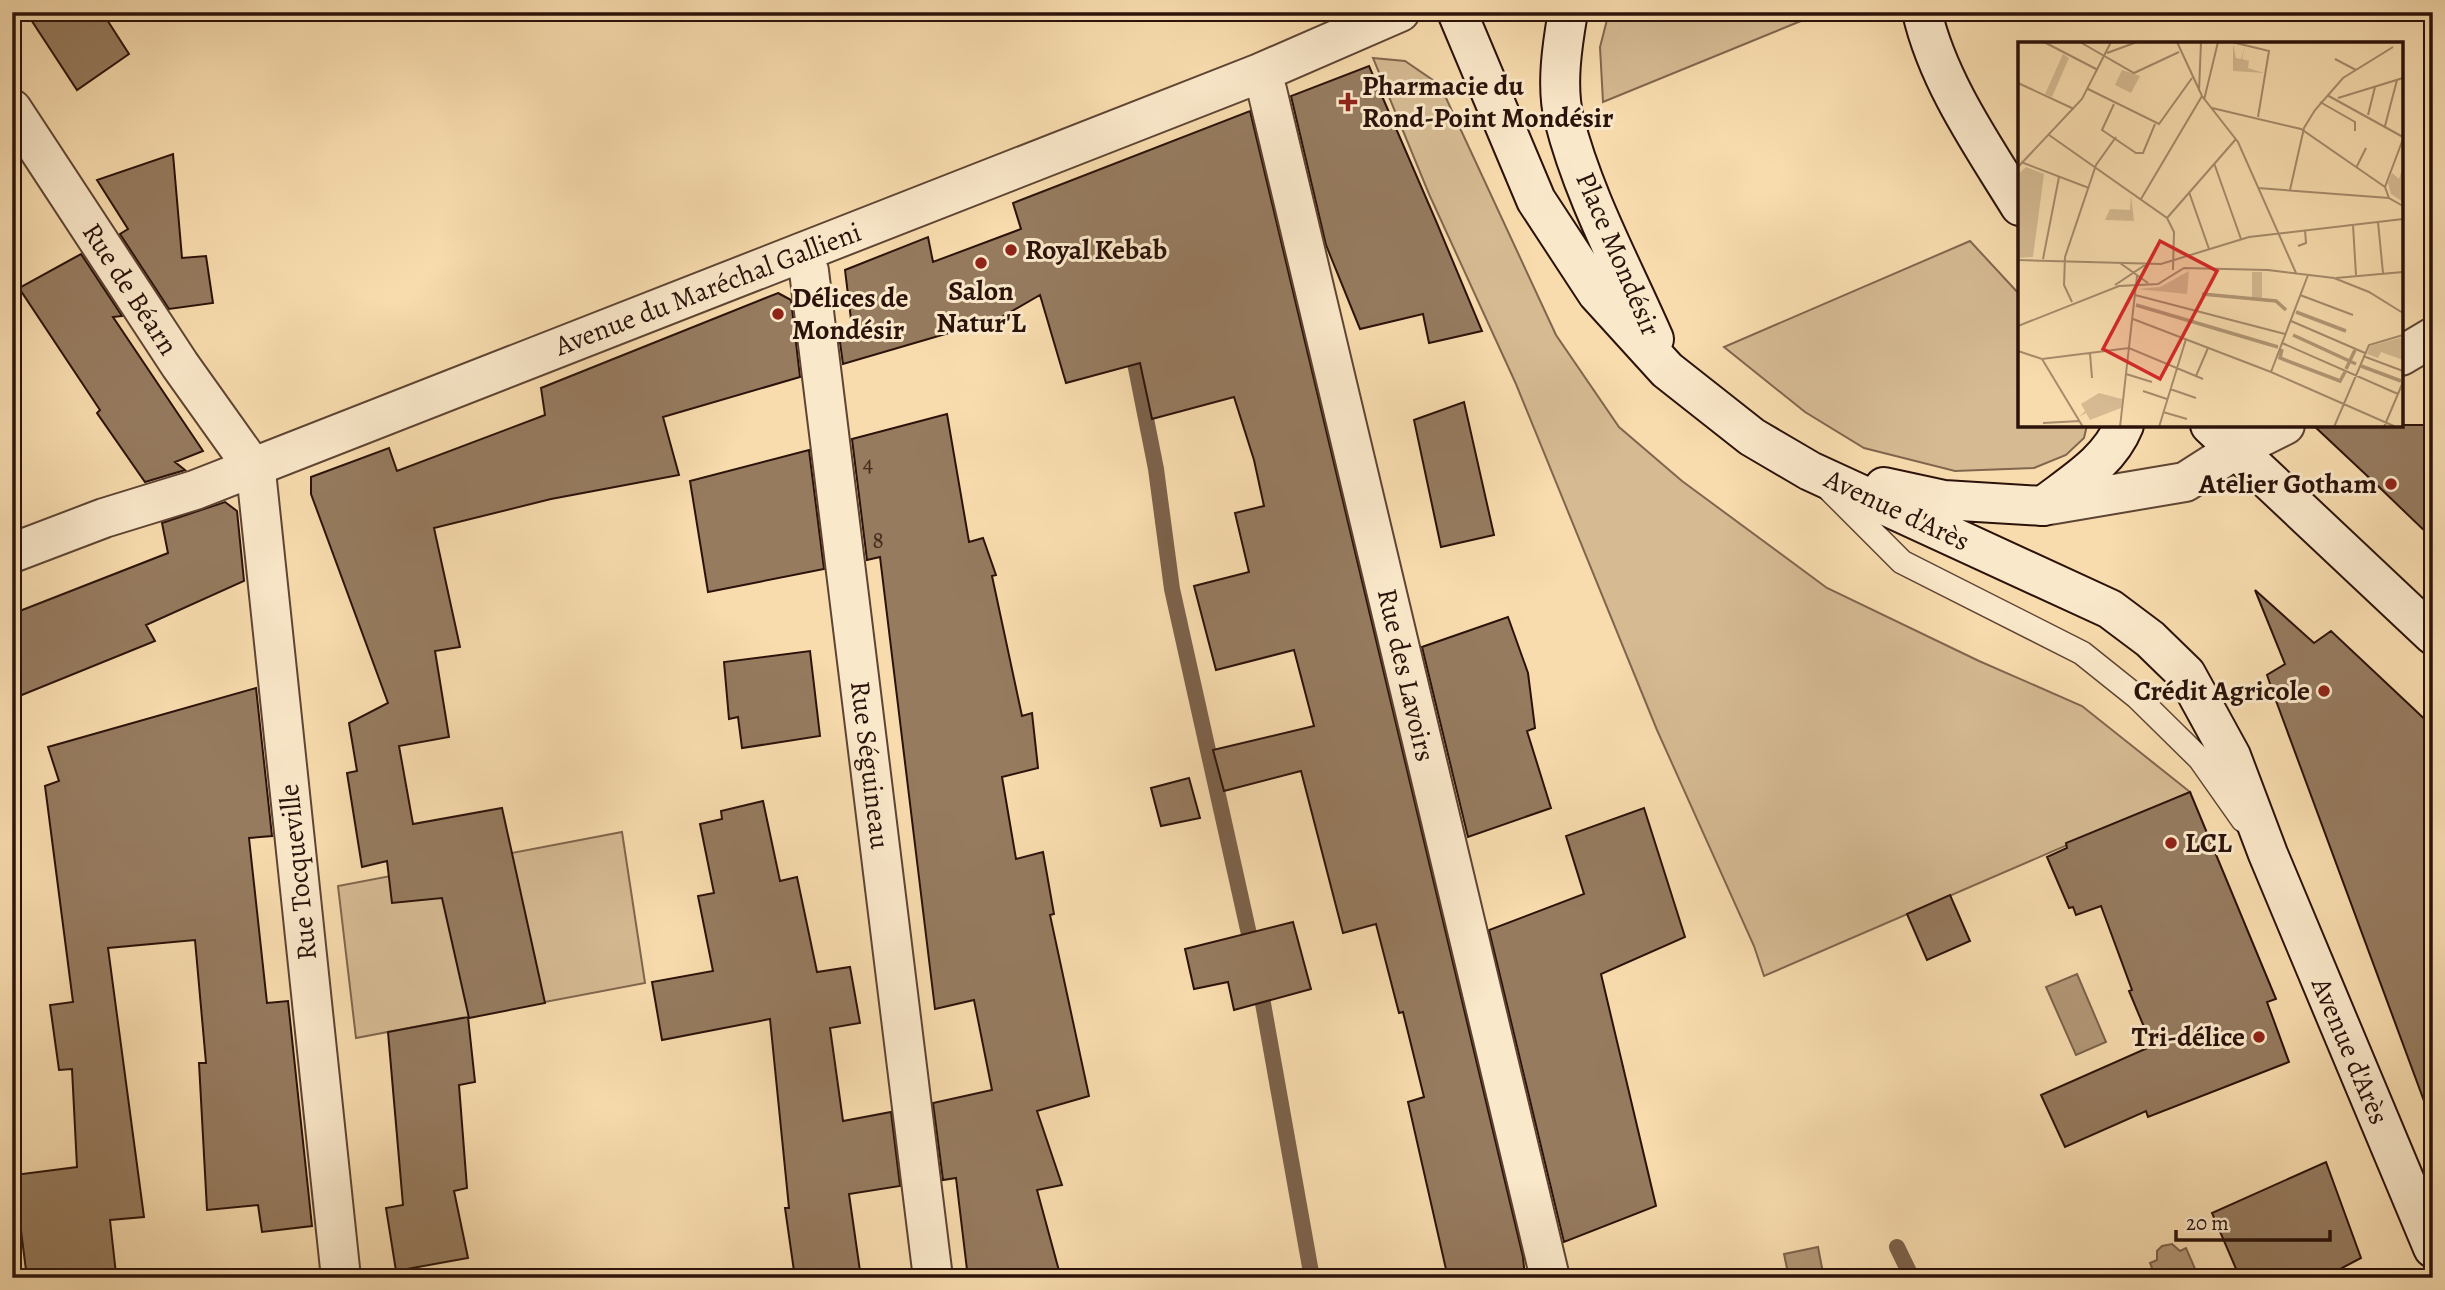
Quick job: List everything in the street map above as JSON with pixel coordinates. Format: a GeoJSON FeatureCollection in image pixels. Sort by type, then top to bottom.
{"type":"FeatureCollection","features":[{"type":"Feature","properties":{"kind":"street","name":"Avenue du Maréchal Gallieni"},"geometry":{"type":"LineString","coordinates":[[12,554],[104,519],[195,490],[1260,73],[1400,12]]}},
{"type":"Feature","properties":{"kind":"street","name":"Place Mondésir"},"geometry":{"type":"LineString","coordinates":[[1457,12],[1536,200],[1597,293],[1667,370],[1752,437],[1810,471]]}},
{"type":"Feature","properties":{"kind":"street","name":"Place Mondésir"},"geometry":{"type":"LineString","coordinates":[[1568,12],[1561,53],[1563,117],[1585,180],[1667,370]]}},
{"type":"Feature","properties":{"kind":"street"},"geometry":{"type":"LineString","coordinates":[[1906,12],[1926,29],[1983,146],[2018,203]]}},
{"type":"Feature","properties":{"kind":"street","name":"Rue des Lavoirs"},"geometry":{"type":"LineString","coordinates":[[1260,73],[1267,90],[1550,1278]]}},
{"type":"Feature","properties":{"kind":"street","name":"Rue de Béarn"},"geometry":{"type":"LineString","coordinates":[[12,109],[180,365],[252,466]]}},
{"type":"Feature","properties":{"kind":"street","name":"Rue Séguineau"},"geometry":{"type":"LineString","coordinates":[[800,253],[809,271],[933,1278]]}},
{"type":"Feature","properties":{"kind":"street"},"geometry":{"type":"LineString","coordinates":[[2403,355],[2433,337]]}},
{"type":"Feature","properties":{"kind":"street"},"geometry":{"type":"LineString","coordinates":[[2043,506],[2099,464],[2118,440],[2123,427]]}},
{"type":"Feature","properties":{"kind":"street"},"geometry":{"type":"LineString","coordinates":[[1810,471],[1944,500],[2043,506],[2185,482],[2223,438],[2275,427]]}},
{"type":"Feature","properties":{"kind":"street"},"geometry":{"type":"LineString","coordinates":[[2223,438],[2433,635]]}},
{"type":"Feature","properties":{"kind":"street","name":"Rue Tocqueville"},"geometry":{"type":"LineString","coordinates":[[252,466],[259,497],[341,1278]]}},
{"type":"Feature","properties":{"kind":"street","name":"Avenue d'Arès"},"geometry":{"type":"LineString","coordinates":[[1810,471],[2092,599],[2150,639],[2186,674],[2231,756],[2268,854],[2433,1248]]}},
{"type":"Feature","properties":{"kind":"lane","name":"Avenue d'Arès"},"geometry":{"type":"LineString","coordinates":[[1810,471],[1902,562],[2082,653],[2137,698],[2200,759],[2268,854]]}},
{"type":"Feature","properties":{"kind":"shaded area"},"geometry":{"type":"Polygon","coordinates":[[[1609,12],[1823,12],[1603,102],[1600,47],[1609,12]]]}},
{"type":"Feature","properties":{"kind":"shaded area"},"geometry":{"type":"Polygon","coordinates":[[[1373,58],[1405,61],[1440,85],[1556,335],[1619,427],[1682,481],[1827,588],[1979,661],[2082,706],[2190,792],[1764,976],[1754,946],[1657,730],[1516,384],[1429,194],[1373,58]]]}},
{"type":"Feature","properties":{"kind":"shaded area"},"geometry":{"type":"Polygon","coordinates":[[[1970,241],[2018,293],[2018,427],[2087,427],[2084,438],[2066,455],[2034,468],[1955,471],[1864,448],[1805,412],[1724,347],[1970,241]]]}},
{"type":"Feature","properties":{"kind":"shaded area"},"geometry":{"type":"Polygon","coordinates":[[[622,832],[645,983],[356,1038],[338,886],[622,832]]]}},
{"type":"Feature","properties":{"kind":"shaded area"},"geometry":{"type":"Polygon","coordinates":[[[2077,974],[2106,1042],[2076,1055],[2046,987],[2077,974]]]}},
{"type":"Feature","properties":{"kind":"shaded area"},"geometry":{"type":"Polygon","coordinates":[[[2172,1244],[2180,1251],[2186,1248],[2199,1278],[2156,1278],[2150,1263],[2157,1260],[2157,1251],[2162,1246],[2172,1244]]]}},
{"type":"Feature","properties":{"kind":"shaded area"},"geometry":{"type":"Polygon","coordinates":[[[1818,1247],[1824,1278],[1789,1278],[1784,1254],[1818,1247]]]}},
{"type":"Feature","properties":{"kind":"building"},"geometry":{"type":"Polygon","coordinates":[[[26,12],[102,12],[129,54],[77,90],[26,12]]]}},
{"type":"Feature","properties":{"kind":"building"},"geometry":{"type":"Polygon","coordinates":[[[1369,66],[1482,331],[1429,343],[1423,314],[1360,329],[1326,245],[1291,96],[1369,66]]]}},
{"type":"Feature","properties":{"kind":"building"},"geometry":{"type":"Polygon","coordinates":[[[1250,111],[1523,1257],[1525,1278],[1448,1278],[1408,1102],[1424,1097],[1403,1012],[1399,1013],[1376,924],[1343,933],[1301,771],[1224,791],[1213,750],[1314,726],[1294,650],[1216,670],[1194,586],[1249,572],[1235,513],[1264,506],[1254,460],[1234,397],[1152,419],[1140,363],[1066,383],[1040,295],[1000,318],[843,364],[838,328],[853,336],[845,270],[928,237],[933,262],[1021,229],[1013,203],[1250,111]]]}},
{"type":"Feature","properties":{"kind":"building"},"geometry":{"type":"Polygon","coordinates":[[[173,154],[182,258],[206,256],[213,303],[169,309],[120,234],[128,229],[97,180],[173,154]]]}},
{"type":"Feature","properties":{"kind":"building"},"geometry":{"type":"Polygon","coordinates":[[[81,254],[122,316],[113,317],[203,451],[175,462],[185,470],[145,482],[97,413],[100,410],[19,288],[81,254]]]}},
{"type":"Feature","properties":{"kind":"building"},"geometry":{"type":"Polygon","coordinates":[[[778,293],[791,300],[800,377],[663,417],[679,475],[551,499],[434,528],[460,647],[435,651],[449,737],[399,746],[413,824],[502,808],[545,1003],[469,1018],[442,898],[392,903],[387,861],[362,867],[347,773],[357,771],[349,723],[388,703],[311,494],[311,477],[389,448],[397,471],[545,415],[541,388],[778,293]]]}},
{"type":"Feature","properties":{"kind":"building"},"geometry":{"type":"Polygon","coordinates":[[[1464,402],[1494,535],[1441,547],[1414,420],[1464,402]]]}},
{"type":"Feature","properties":{"kind":"building"},"geometry":{"type":"Polygon","coordinates":[[[947,414],[969,542],[983,538],[996,575],[992,576],[1022,716],[1032,713],[1038,768],[1002,777],[1016,859],[1043,852],[1054,914],[1050,915],[1089,1096],[1037,1111],[1062,1185],[1037,1190],[1061,1278],[968,1278],[956,1178],[943,1180],[933,1103],[992,1090],[974,1000],[935,1009],[880,557],[867,560],[852,439],[947,414]]]}},
{"type":"Feature","properties":{"kind":"building"},"geometry":{"type":"Polygon","coordinates":[[[2433,425],[2433,539],[2315,427],[2433,425]]]}},
{"type":"Feature","properties":{"kind":"building"},"geometry":{"type":"Polygon","coordinates":[[[809,450],[824,569],[708,592],[690,481],[809,450]]]}},
{"type":"Feature","properties":{"kind":"building"},"geometry":{"type":"Polygon","coordinates":[[[225,502],[237,511],[244,581],[146,625],[155,641],[12,699],[12,614],[168,553],[162,523],[225,502]]]}},
{"type":"Feature","properties":{"kind":"building"},"geometry":{"type":"Polygon","coordinates":[[[2255,590],[2314,643],[2331,631],[2433,727],[2433,1109],[2427,1109],[2267,675],[2285,664],[2255,590]]]}},
{"type":"Feature","properties":{"kind":"building"},"geometry":{"type":"Polygon","coordinates":[[[1508,617],[1528,673],[1535,728],[1527,731],[1551,808],[1468,837],[1422,647],[1508,617]]]}},
{"type":"Feature","properties":{"kind":"building"},"geometry":{"type":"Polygon","coordinates":[[[810,651],[820,736],[742,748],[738,717],[729,719],[724,662],[810,651]]]}},
{"type":"Feature","properties":{"kind":"building"},"geometry":{"type":"Polygon","coordinates":[[[256,688],[272,836],[249,838],[267,1003],[288,1001],[312,1226],[262,1232],[258,1205],[207,1210],[199,1063],[206,1063],[195,940],[108,948],[144,1217],[110,1220],[116,1274],[90,1278],[27,1278],[14,1175],[77,1167],[72,1069],[59,1070],[50,1005],[73,1002],[45,786],[59,781],[48,747],[256,688]]]}},
{"type":"Feature","properties":{"kind":"building"},"geometry":{"type":"Polygon","coordinates":[[[1189,778],[1200,818],[1161,826],[1151,788],[1189,778]]]}},
{"type":"Feature","properties":{"kind":"building"},"geometry":{"type":"Polygon","coordinates":[[[2190,792],[2276,999],[2267,1002],[2289,1062],[2148,1117],[2146,1111],[2065,1147],[2041,1095],[2152,1046],[2129,991],[2132,990],[2101,906],[2076,915],[2073,907],[2069,908],[2047,857],[2067,848],[2066,843],[2190,792]]]}},
{"type":"Feature","properties":{"kind":"building"},"geometry":{"type":"Polygon","coordinates":[[[763,801],[780,881],[797,877],[817,972],[850,967],[860,1023],[830,1028],[843,1121],[891,1112],[900,1186],[849,1194],[861,1278],[795,1278],[785,1208],[789,1208],[770,1019],[662,1040],[652,982],[713,971],[698,896],[714,893],[700,824],[722,819],[721,811],[763,801]]]}},
{"type":"Feature","properties":{"kind":"building"},"geometry":{"type":"Polygon","coordinates":[[[1644,808],[1685,937],[1601,974],[1656,1206],[1564,1242],[1489,930],[1584,894],[1566,836],[1644,808]]]}},
{"type":"Feature","properties":{"kind":"building"},"geometry":{"type":"Polygon","coordinates":[[[1950,895],[1970,941],[1927,960],[1907,914],[1950,895]]]}},
{"type":"Feature","properties":{"kind":"building"},"geometry":{"type":"Polygon","coordinates":[[[1293,922],[1311,989],[1234,1010],[1228,982],[1194,989],[1185,949],[1293,922]]]}},
{"type":"Feature","properties":{"kind":"building"},"geometry":{"type":"Polygon","coordinates":[[[468,1017],[475,1082],[459,1085],[467,1188],[454,1191],[468,1258],[396,1271],[386,1208],[403,1205],[388,1032],[468,1017]]]}},
{"type":"Feature","properties":{"kind":"building"},"geometry":{"type":"Polygon","coordinates":[[[2326,1162],[2361,1258],[2323,1278],[2240,1278],[2212,1213],[2326,1162]]]}},
{"type":"Feature","properties":{"kind":"waterway"},"geometry":{"type":"LineString","coordinates":[[1131,343],[1156,469],[1172,589],[1253,952]]}},
{"type":"Feature","properties":{"kind":"waterway"},"geometry":{"type":"LineString","coordinates":[[1259,981],[1312,1278]]}},
{"type":"Feature","properties":{"kind":"waterway"},"geometry":{"type":"LineString","coordinates":[[1897,1247],[1912,1278]]}},
{"type":"Feature","properties":{"kind":"place","name":"Pharmacie du Rond-Point Mondésir"},"geometry":{"type":"Point","coordinates":[1348,102]}},
{"type":"Feature","properties":{"kind":"place","name":"Royal Kebab"},"geometry":{"type":"Point","coordinates":[1011,250]}},
{"type":"Feature","properties":{"kind":"place","name":"Salon Natur'L"},"geometry":{"type":"Point","coordinates":[981,263]}},
{"type":"Feature","properties":{"kind":"place","name":"Délices de Mondésir"},"geometry":{"type":"Point","coordinates":[778,314]}},
{"type":"Feature","properties":{"kind":"place","name":"Atelier Gotham"},"geometry":{"type":"Point","coordinates":[2391,484]}},
{"type":"Feature","properties":{"kind":"place","name":"Crédit Agricole"},"geometry":{"type":"Point","coordinates":[2324,691]}},
{"type":"Feature","properties":{"kind":"place","name":"LCL"},"geometry":{"type":"Point","coordinates":[2171,843]}},
{"type":"Feature","properties":{"kind":"place","name":"Tri-délice"},"geometry":{"type":"Point","coordinates":[2259,1037]}}]}
